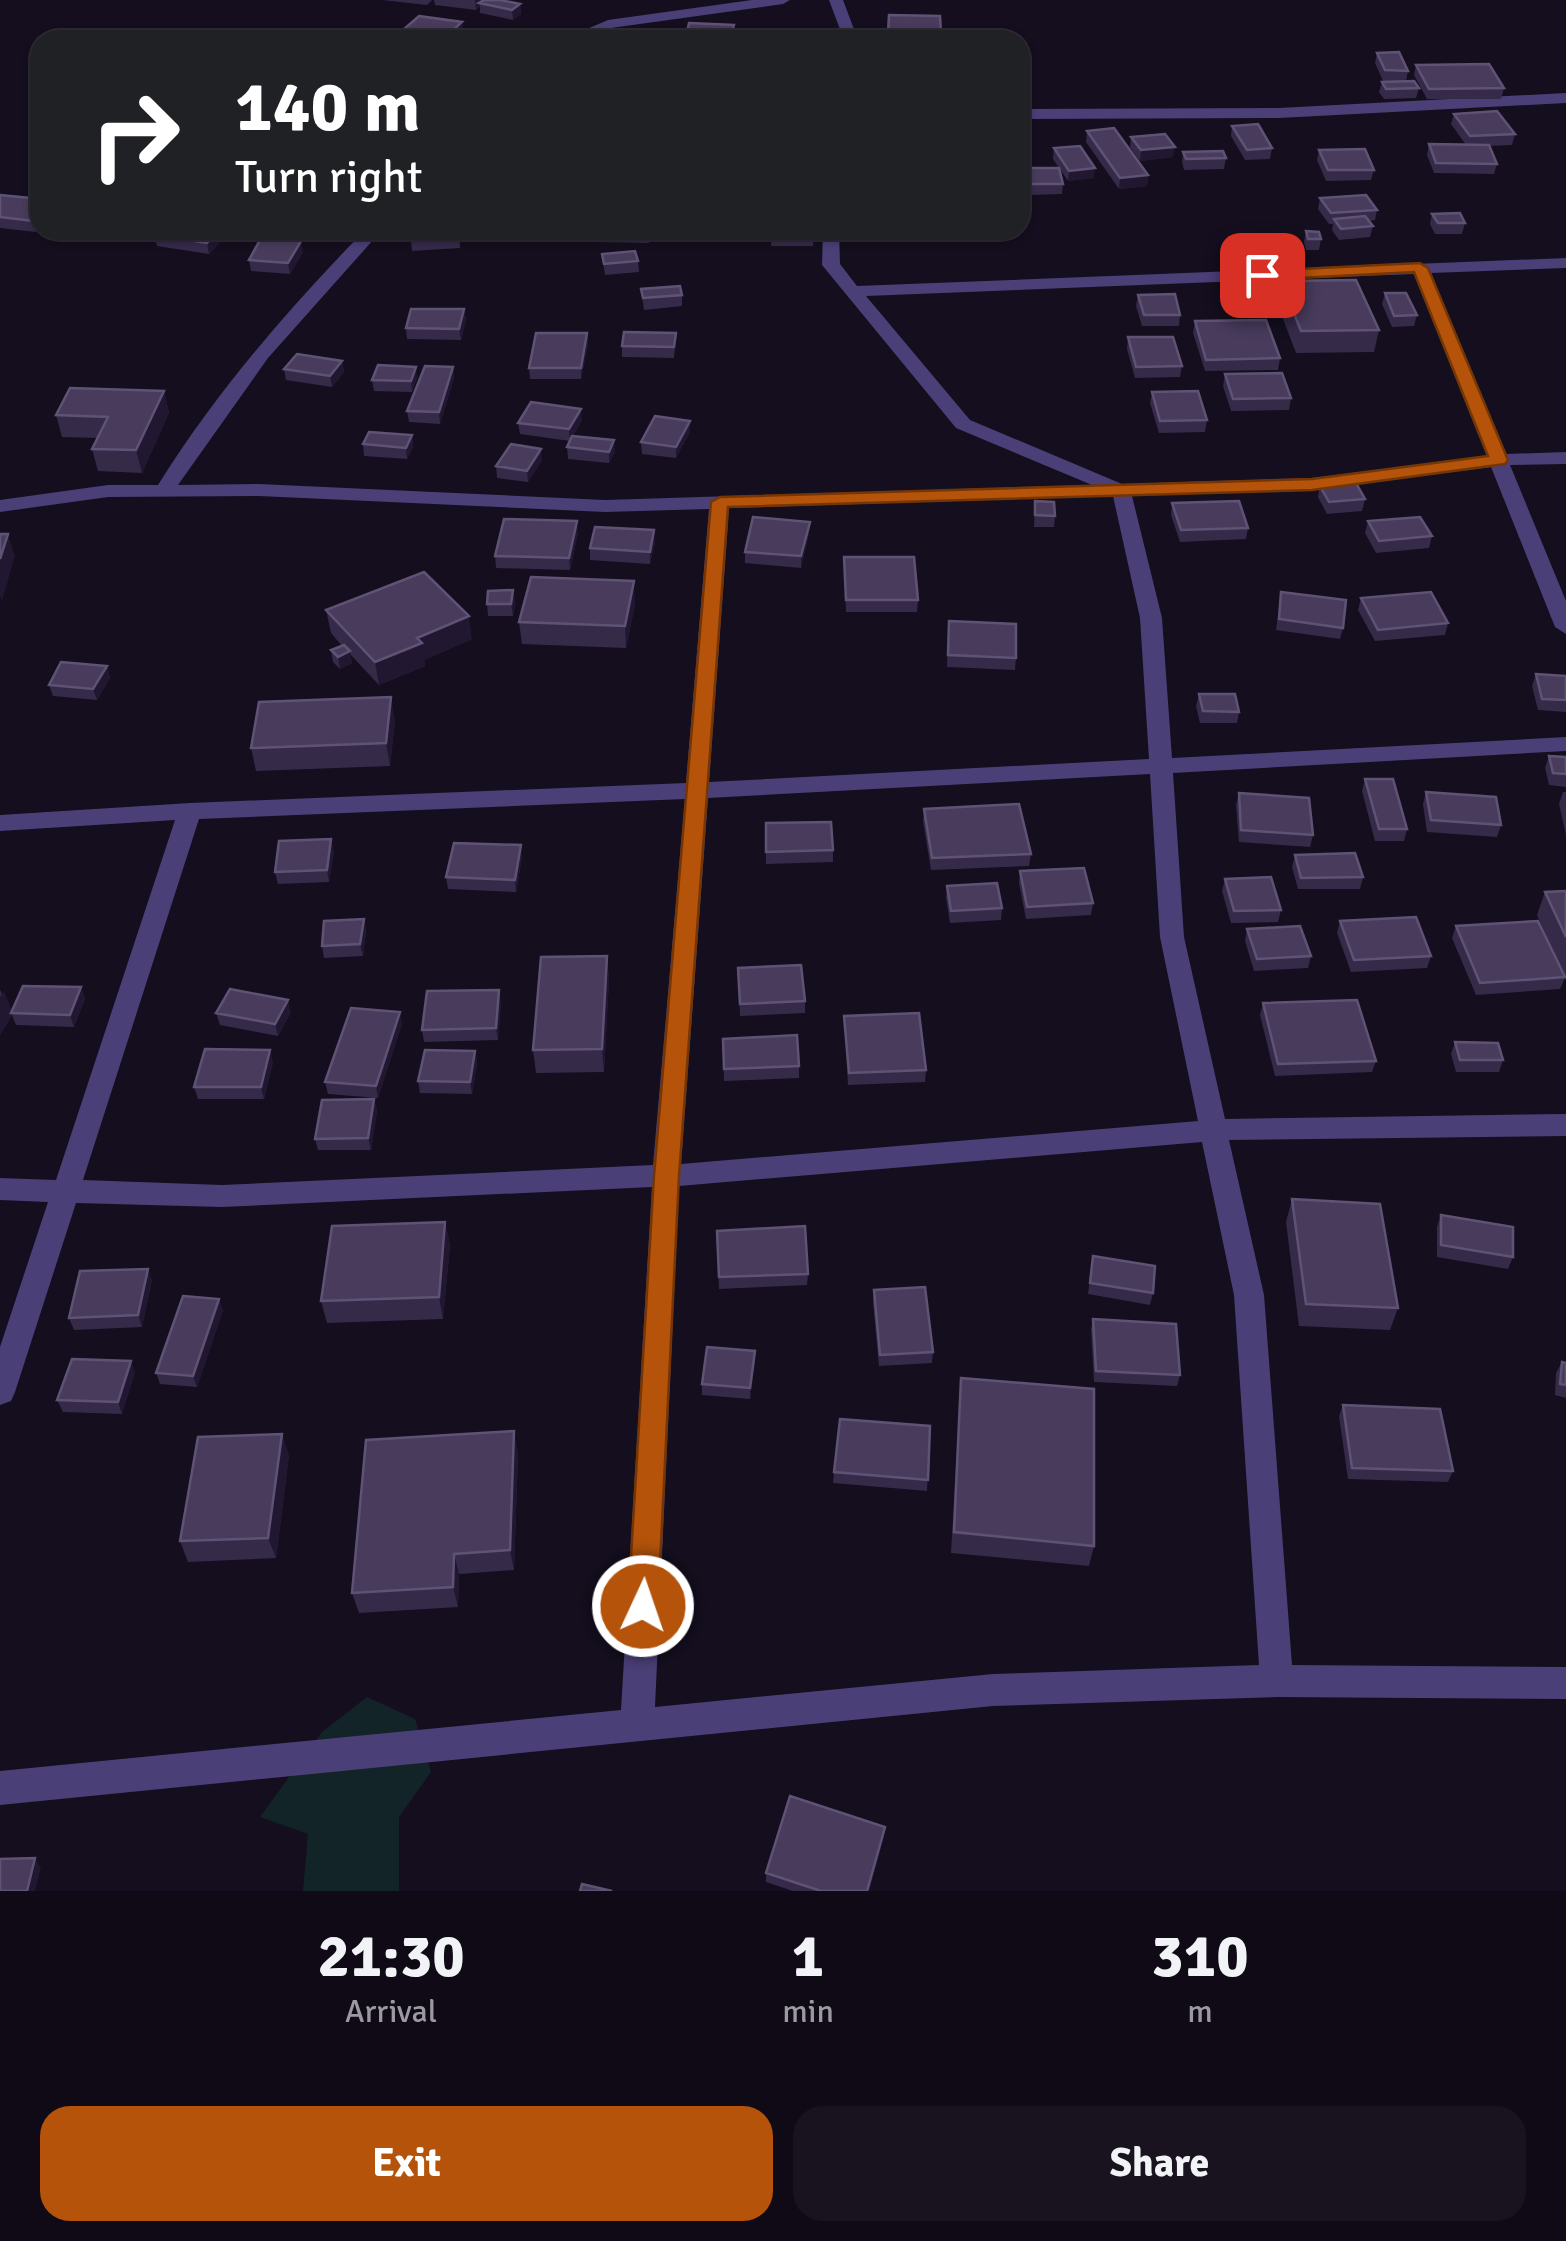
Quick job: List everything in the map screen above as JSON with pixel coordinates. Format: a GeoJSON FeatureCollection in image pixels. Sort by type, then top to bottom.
{"type":"FeatureCollection","features":[{"type":"Feature","properties":{"kind":"street"},"geometry":{"type":"LineString","coordinates":[[593,30],[608,24],[784,0]]}},
{"type":"Feature","properties":{"kind":"street"},"geometry":{"type":"LineString","coordinates":[[836,0],[847,30]]}},
{"type":"Feature","properties":{"kind":"street"},"geometry":{"type":"LineString","coordinates":[[1030,114],[1279,113],[1566,98]]}},
{"type":"Feature","properties":{"kind":"street"},"geometry":{"type":"LineString","coordinates":[[164,491],[201,428],[273,337],[365,240]]}},
{"type":"Feature","properties":{"kind":"street"},"geometry":{"type":"LineString","coordinates":[[831,240],[830,264],[963,424],[1121,490]]}},
{"type":"Feature","properties":{"kind":"street"},"geometry":{"type":"LineString","coordinates":[[852,291],[1566,263]]}},
{"type":"Feature","properties":{"kind":"street"},"geometry":{"type":"LineString","coordinates":[[1420,268],[1566,626]]}},
{"type":"Feature","properties":{"kind":"street"},"geometry":{"type":"LineString","coordinates":[[0,506],[108,491],[259,490],[604,506],[1312,484],[1499,460],[1566,458]]}},
{"type":"Feature","properties":{"kind":"street"},"geometry":{"type":"LineString","coordinates":[[1121,490],[1150,618],[1172,937],[1249,1295],[1278,1681]]}},
{"type":"Feature","properties":{"kind":"street"},"geometry":{"type":"LineString","coordinates":[[637,1723],[666,1176],[720,502]]}},
{"type":"Feature","properties":{"kind":"street"},"geometry":{"type":"LineString","coordinates":[[0,823],[1566,744]]}},
{"type":"Feature","properties":{"kind":"street"},"geometry":{"type":"LineString","coordinates":[[0,1392],[190,811]]}},
{"type":"Feature","properties":{"kind":"street"},"geometry":{"type":"LineString","coordinates":[[0,1189],[222,1196],[666,1176],[1213,1130],[1566,1126]]}},
{"type":"Feature","properties":{"kind":"street"},"geometry":{"type":"LineString","coordinates":[[0,1788],[993,1690],[1278,1681],[1566,1683]]}},
{"type":"Feature","properties":{"kind":"shaded area"},"geometry":{"type":"Polygon","coordinates":[[[367,1697],[415,1719],[431,1772],[399,1817],[399,1891],[303,1891],[308,1834],[260,1817],[322,1732],[367,1697]]]}},
{"type":"Feature","properties":{"kind":"building"},"geometry":{"type":"Polygon","coordinates":[[[484,0],[520,4],[512,10],[479,3],[484,0]]]}},
{"type":"Feature","properties":{"kind":"building"},"geometry":{"type":"Polygon","coordinates":[[[889,15],[940,16],[941,30],[888,30],[889,15]]]}},
{"type":"Feature","properties":{"kind":"building"},"geometry":{"type":"Polygon","coordinates":[[[419,16],[462,22],[453,30],[403,30],[419,16]]]}},
{"type":"Feature","properties":{"kind":"building"},"geometry":{"type":"Polygon","coordinates":[[[689,23],[734,25],[732,30],[688,30],[689,23]]]}},
{"type":"Feature","properties":{"kind":"building"},"geometry":{"type":"Polygon","coordinates":[[[1399,52],[1408,71],[1385,70],[1377,53],[1399,52]]]}},
{"type":"Feature","properties":{"kind":"building"},"geometry":{"type":"Polygon","coordinates":[[[1489,64],[1504,88],[1429,89],[1416,65],[1489,64]]]}},
{"type":"Feature","properties":{"kind":"building"},"geometry":{"type":"Polygon","coordinates":[[[1414,81],[1419,88],[1386,89],[1382,82],[1414,81]]]}},
{"type":"Feature","properties":{"kind":"building"},"geometry":{"type":"Polygon","coordinates":[[[1497,111],[1515,134],[1470,136],[1454,114],[1497,111]]]}},
{"type":"Feature","properties":{"kind":"building"},"geometry":{"type":"Polygon","coordinates":[[[1258,124],[1272,148],[1247,150],[1232,126],[1258,124]]]}},
{"type":"Feature","properties":{"kind":"building"},"geometry":{"type":"Polygon","coordinates":[[[1114,128],[1148,175],[1120,178],[1087,131],[1114,128]]]}},
{"type":"Feature","properties":{"kind":"building"},"geometry":{"type":"Polygon","coordinates":[[[1165,134],[1175,147],[1141,150],[1131,137],[1165,134]]]}},
{"type":"Feature","properties":{"kind":"building"},"geometry":{"type":"Polygon","coordinates":[[[1429,144],[1489,145],[1497,164],[1436,163],[1429,144]]]}},
{"type":"Feature","properties":{"kind":"building"},"geometry":{"type":"Polygon","coordinates":[[[1080,146],[1095,168],[1069,171],[1054,148],[1080,146]]]}},
{"type":"Feature","properties":{"kind":"building"},"geometry":{"type":"Polygon","coordinates":[[[1365,149],[1374,170],[1328,170],[1319,150],[1365,149]]]}},
{"type":"Feature","properties":{"kind":"building"},"geometry":{"type":"Polygon","coordinates":[[[1223,151],[1226,158],[1186,159],[1183,152],[1223,151]]]}},
{"type":"Feature","properties":{"kind":"building"},"geometry":{"type":"Polygon","coordinates":[[[1030,168],[1059,168],[1063,184],[1030,184],[1030,168]]]}},
{"type":"Feature","properties":{"kind":"building"},"geometry":{"type":"Polygon","coordinates":[[[0,195],[30,198],[30,221],[0,217],[0,195]]]}},
{"type":"Feature","properties":{"kind":"building"},"geometry":{"type":"Polygon","coordinates":[[[1366,195],[1377,210],[1331,213],[1320,198],[1366,195]]]}},
{"type":"Feature","properties":{"kind":"building"},"geometry":{"type":"Polygon","coordinates":[[[1460,213],[1465,223],[1438,223],[1432,214],[1460,213]]]}},
{"type":"Feature","properties":{"kind":"building"},"geometry":{"type":"Polygon","coordinates":[[[1365,216],[1373,226],[1341,229],[1334,219],[1365,216]]]}},
{"type":"Feature","properties":{"kind":"building"},"geometry":{"type":"Polygon","coordinates":[[[1306,231],[1319,232],[1321,239],[1308,239],[1306,231]]]}},
{"type":"Feature","properties":{"kind":"building"},"geometry":{"type":"Polygon","coordinates":[[[260,240],[301,241],[288,263],[249,260],[260,240]]]}},
{"type":"Feature","properties":{"kind":"building"},"geometry":{"type":"Polygon","coordinates":[[[635,251],[638,261],[604,264],[602,254],[635,251]]]}},
{"type":"Feature","properties":{"kind":"building"},"geometry":{"type":"Polygon","coordinates":[[[1356,280],[1379,330],[1301,331],[1281,281],[1356,280]]]}},
{"type":"Feature","properties":{"kind":"building"},"geometry":{"type":"Polygon","coordinates":[[[680,286],[682,295],[643,298],[641,289],[680,286]]]}},
{"type":"Feature","properties":{"kind":"building"},"geometry":{"type":"Polygon","coordinates":[[[1385,293],[1406,293],[1417,315],[1394,316],[1385,293]]]}},
{"type":"Feature","properties":{"kind":"building"},"geometry":{"type":"Polygon","coordinates":[[[1175,294],[1180,315],[1144,315],[1138,295],[1175,294]]]}},
{"type":"Feature","properties":{"kind":"building"},"geometry":{"type":"Polygon","coordinates":[[[411,309],[464,309],[459,329],[406,328],[411,309]]]}},
{"type":"Feature","properties":{"kind":"building"},"geometry":{"type":"Polygon","coordinates":[[[1266,320],[1280,358],[1206,360],[1195,321],[1266,320]]]}},
{"type":"Feature","properties":{"kind":"building"},"geometry":{"type":"Polygon","coordinates":[[[624,332],[676,333],[674,347],[622,346],[624,332]]]}},
{"type":"Feature","properties":{"kind":"building"},"geometry":{"type":"Polygon","coordinates":[[[536,333],[587,333],[581,368],[529,368],[536,333]]]}},
{"type":"Feature","properties":{"kind":"building"},"geometry":{"type":"Polygon","coordinates":[[[1128,337],[1173,337],[1182,366],[1136,367],[1128,337]]]}},
{"type":"Feature","properties":{"kind":"building"},"geometry":{"type":"Polygon","coordinates":[[[297,354],[342,361],[330,376],[284,369],[297,354]]]}},
{"type":"Feature","properties":{"kind":"building"},"geometry":{"type":"Polygon","coordinates":[[[378,365],[416,367],[411,381],[372,380],[378,365]]]}},
{"type":"Feature","properties":{"kind":"building"},"geometry":{"type":"Polygon","coordinates":[[[425,366],[453,367],[439,412],[407,411],[425,366]]]}},
{"type":"Feature","properties":{"kind":"building"},"geometry":{"type":"Polygon","coordinates":[[[1282,373],[1291,398],[1233,399],[1225,374],[1282,373]]]}},
{"type":"Feature","properties":{"kind":"building"},"geometry":{"type":"Polygon","coordinates":[[[70,388],[164,391],[136,450],[92,449],[108,417],[56,415],[70,388]]]}},
{"type":"Feature","properties":{"kind":"building"},"geometry":{"type":"Polygon","coordinates":[[[1198,391],[1207,420],[1160,421],[1152,392],[1198,391]]]}},
{"type":"Feature","properties":{"kind":"building"},"geometry":{"type":"Polygon","coordinates":[[[531,402],[581,409],[569,429],[518,423],[531,402]]]}},
{"type":"Feature","properties":{"kind":"building"},"geometry":{"type":"Polygon","coordinates":[[[655,416],[690,421],[676,447],[641,442],[655,416]]]}},
{"type":"Feature","properties":{"kind":"building"},"geometry":{"type":"Polygon","coordinates":[[[369,432],[412,435],[406,448],[363,444],[369,432]]]}},
{"type":"Feature","properties":{"kind":"building"},"geometry":{"type":"Polygon","coordinates":[[[572,436],[614,440],[609,452],[567,447],[572,436]]]}},
{"type":"Feature","properties":{"kind":"building"},"geometry":{"type":"Polygon","coordinates":[[[511,444],[541,449],[527,471],[496,466],[511,444]]]}},
{"type":"Feature","properties":{"kind":"building"},"geometry":{"type":"Polygon","coordinates":[[[1356,483],[1365,499],[1329,502],[1320,486],[1356,483]]]}},
{"type":"Feature","properties":{"kind":"building"},"geometry":{"type":"Polygon","coordinates":[[[1035,501],[1054,502],[1055,516],[1035,515],[1035,501]]]}},
{"type":"Feature","properties":{"kind":"building"},"geometry":{"type":"Polygon","coordinates":[[[1239,501],[1248,528],[1181,530],[1172,503],[1239,501]]]}},
{"type":"Feature","properties":{"kind":"building"},"geometry":{"type":"Polygon","coordinates":[[[753,517],[810,522],[801,556],[745,552],[753,517]]]}},
{"type":"Feature","properties":{"kind":"building"},"geometry":{"type":"Polygon","coordinates":[[[1420,517],[1432,536],[1379,541],[1368,521],[1420,517]]]}},
{"type":"Feature","properties":{"kind":"building"},"geometry":{"type":"Polygon","coordinates":[[[504,519],[577,521],[569,558],[495,556],[504,519]]]}},
{"type":"Feature","properties":{"kind":"building"},"geometry":{"type":"Polygon","coordinates":[[[595,527],[654,530],[650,552],[590,548],[595,527]]]}},
{"type":"Feature","properties":{"kind":"building"},"geometry":{"type":"Polygon","coordinates":[[[0,534],[8,534],[0,559],[0,534]]]}},
{"type":"Feature","properties":{"kind":"building"},"geometry":{"type":"Polygon","coordinates":[[[844,557],[914,557],[918,600],[846,600],[844,557]]]}},
{"type":"Feature","properties":{"kind":"building"},"geometry":{"type":"Polygon","coordinates":[[[424,572],[469,616],[417,638],[422,643],[375,662],[326,610],[424,572]]]}},
{"type":"Feature","properties":{"kind":"building"},"geometry":{"type":"Polygon","coordinates":[[[531,577],[634,581],[625,626],[519,622],[531,577]]]}},
{"type":"Feature","properties":{"kind":"building"},"geometry":{"type":"Polygon","coordinates":[[[513,590],[511,604],[487,604],[488,591],[513,590]]]}},
{"type":"Feature","properties":{"kind":"building"},"geometry":{"type":"Polygon","coordinates":[[[1281,592],[1346,600],[1343,628],[1279,619],[1281,592]]]}},
{"type":"Feature","properties":{"kind":"building"},"geometry":{"type":"Polygon","coordinates":[[[1431,592],[1448,623],[1378,630],[1361,598],[1431,592]]]}},
{"type":"Feature","properties":{"kind":"building"},"geometry":{"type":"Polygon","coordinates":[[[949,621],[1016,624],[1016,658],[948,655],[949,621]]]}},
{"type":"Feature","properties":{"kind":"building"},"geometry":{"type":"Polygon","coordinates":[[[344,645],[350,651],[338,657],[331,650],[344,645]]]}},
{"type":"Feature","properties":{"kind":"building"},"geometry":{"type":"Polygon","coordinates":[[[61,662],[107,666],[93,689],[49,685],[61,662]]]}},
{"type":"Feature","properties":{"kind":"building"},"geometry":{"type":"Polygon","coordinates":[[[1536,674],[1566,676],[1566,700],[1542,699],[1536,674]]]}},
{"type":"Feature","properties":{"kind":"building"},"geometry":{"type":"Polygon","coordinates":[[[1199,694],[1235,694],[1239,712],[1203,711],[1199,694]]]}},
{"type":"Feature","properties":{"kind":"building"},"geometry":{"type":"Polygon","coordinates":[[[391,697],[386,743],[251,748],[259,702],[391,697]]]}},
{"type":"Feature","properties":{"kind":"building"},"geometry":{"type":"Polygon","coordinates":[[[1549,756],[1566,757],[1566,774],[1553,773],[1549,756]]]}},
{"type":"Feature","properties":{"kind":"building"},"geometry":{"type":"Polygon","coordinates":[[[1365,779],[1393,779],[1407,829],[1379,829],[1365,779]]]}},
{"type":"Feature","properties":{"kind":"building"},"geometry":{"type":"Polygon","coordinates":[[[1426,792],[1496,797],[1501,825],[1431,820],[1426,792]]]}},
{"type":"Feature","properties":{"kind":"building"},"geometry":{"type":"Polygon","coordinates":[[[1239,793],[1309,798],[1313,835],[1241,830],[1239,793]]]}},
{"type":"Feature","properties":{"kind":"building"},"geometry":{"type":"Polygon","coordinates":[[[1019,804],[1031,854],[932,858],[924,809],[1019,804]]]}},
{"type":"Feature","properties":{"kind":"building"},"geometry":{"type":"Polygon","coordinates":[[[831,822],[833,850],[766,852],[766,823],[831,822]]]}},
{"type":"Feature","properties":{"kind":"building"},"geometry":{"type":"Polygon","coordinates":[[[331,839],[327,870],[275,872],[279,841],[331,839]]]}},
{"type":"Feature","properties":{"kind":"building"},"geometry":{"type":"Polygon","coordinates":[[[454,843],[521,845],[515,880],[446,877],[454,843]]]}},
{"type":"Feature","properties":{"kind":"building"},"geometry":{"type":"Polygon","coordinates":[[[1355,853],[1363,877],[1301,878],[1295,855],[1355,853]]]}},
{"type":"Feature","properties":{"kind":"building"},"geometry":{"type":"Polygon","coordinates":[[[1084,868],[1093,903],[1027,907],[1020,871],[1084,868]]]}},
{"type":"Feature","properties":{"kind":"building"},"geometry":{"type":"Polygon","coordinates":[[[1271,877],[1281,910],[1234,911],[1225,879],[1271,877]]]}},
{"type":"Feature","properties":{"kind":"building"},"geometry":{"type":"Polygon","coordinates":[[[997,883],[1002,908],[951,911],[947,886],[997,883]]]}},
{"type":"Feature","properties":{"kind":"building"},"geometry":{"type":"Polygon","coordinates":[[[1566,891],[1566,937],[1545,892],[1566,891]]]}},
{"type":"Feature","properties":{"kind":"building"},"geometry":{"type":"Polygon","coordinates":[[[1416,917],[1431,956],[1354,960],[1340,921],[1416,917]]]}},
{"type":"Feature","properties":{"kind":"building"},"geometry":{"type":"Polygon","coordinates":[[[364,919],[360,944],[322,946],[324,921],[364,919]]]}},
{"type":"Feature","properties":{"kind":"building"},"geometry":{"type":"Polygon","coordinates":[[[1538,921],[1565,977],[1480,983],[1456,926],[1538,921]]]}},
{"type":"Feature","properties":{"kind":"building"},"geometry":{"type":"Polygon","coordinates":[[[1300,926],[1311,956],[1257,959],[1247,929],[1300,926]]]}},
{"type":"Feature","properties":{"kind":"building"},"geometry":{"type":"Polygon","coordinates":[[[607,956],[602,1049],[533,1050],[541,957],[607,956]]]}},
{"type":"Feature","properties":{"kind":"building"},"geometry":{"type":"Polygon","coordinates":[[[801,965],[805,1001],[740,1004],[738,968],[801,965]]]}},
{"type":"Feature","properties":{"kind":"building"},"geometry":{"type":"Polygon","coordinates":[[[23,986],[81,987],[70,1015],[11,1013],[23,986]]]}},
{"type":"Feature","properties":{"kind":"building"},"geometry":{"type":"Polygon","coordinates":[[[230,989],[288,1000],[275,1024],[216,1013],[230,989]]]}},
{"type":"Feature","properties":{"kind":"building"},"geometry":{"type":"Polygon","coordinates":[[[499,990],[496,1028],[422,1030],[427,991],[499,990]]]}},
{"type":"Feature","properties":{"kind":"building"},"geometry":{"type":"Polygon","coordinates":[[[1357,1000],[1376,1061],[1278,1064],[1263,1003],[1357,1000]]]}},
{"type":"Feature","properties":{"kind":"building"},"geometry":{"type":"Polygon","coordinates":[[[351,1008],[400,1012],[376,1086],[325,1082],[351,1008]]]}},
{"type":"Feature","properties":{"kind":"building"},"geometry":{"type":"Polygon","coordinates":[[[919,1013],[926,1070],[849,1073],[844,1016],[919,1013]]]}},
{"type":"Feature","properties":{"kind":"building"},"geometry":{"type":"Polygon","coordinates":[[[797,1035],[799,1066],[724,1069],[723,1039],[797,1035]]]}},
{"type":"Feature","properties":{"kind":"building"},"geometry":{"type":"Polygon","coordinates":[[[1455,1042],[1498,1043],[1503,1060],[1460,1060],[1455,1042]]]}},
{"type":"Feature","properties":{"kind":"building"},"geometry":{"type":"Polygon","coordinates":[[[205,1049],[270,1050],[261,1087],[194,1087],[205,1049]]]}},
{"type":"Feature","properties":{"kind":"building"},"geometry":{"type":"Polygon","coordinates":[[[425,1050],[475,1051],[470,1082],[418,1081],[425,1050]]]}},
{"type":"Feature","properties":{"kind":"building"},"geometry":{"type":"Polygon","coordinates":[[[374,1099],[368,1138],[315,1139],[322,1100],[374,1099]]]}},
{"type":"Feature","properties":{"kind":"building"},"geometry":{"type":"Polygon","coordinates":[[[1292,1199],[1380,1204],[1398,1308],[1306,1304],[1292,1199]]]}},
{"type":"Feature","properties":{"kind":"building"},"geometry":{"type":"Polygon","coordinates":[[[1441,1215],[1513,1227],[1513,1257],[1441,1245],[1441,1215]]]}},
{"type":"Feature","properties":{"kind":"building"},"geometry":{"type":"Polygon","coordinates":[[[445,1222],[439,1297],[321,1301],[332,1226],[445,1222]]]}},
{"type":"Feature","properties":{"kind":"building"},"geometry":{"type":"Polygon","coordinates":[[[805,1226],[808,1274],[719,1277],[717,1231],[805,1226]]]}},
{"type":"Feature","properties":{"kind":"building"},"geometry":{"type":"Polygon","coordinates":[[[1093,1256],[1155,1266],[1153,1293],[1090,1283],[1093,1256]]]}},
{"type":"Feature","properties":{"kind":"building"},"geometry":{"type":"Polygon","coordinates":[[[148,1269],[138,1315],[69,1318],[80,1271],[148,1269]]]}},
{"type":"Feature","properties":{"kind":"building"},"geometry":{"type":"Polygon","coordinates":[[[925,1287],[933,1352],[880,1355],[874,1290],[925,1287]]]}},
{"type":"Feature","properties":{"kind":"building"},"geometry":{"type":"Polygon","coordinates":[[[183,1296],[219,1299],[193,1376],[156,1373],[183,1296]]]}},
{"type":"Feature","properties":{"kind":"building"},"geometry":{"type":"Polygon","coordinates":[[[1093,1319],[1176,1324],[1180,1375],[1096,1371],[1093,1319]]]}},
{"type":"Feature","properties":{"kind":"building"},"geometry":{"type":"Polygon","coordinates":[[[707,1347],[755,1351],[750,1388],[702,1384],[707,1347]]]}},
{"type":"Feature","properties":{"kind":"building"},"geometry":{"type":"Polygon","coordinates":[[[72,1359],[131,1361],[118,1402],[57,1400],[72,1359]]]}},
{"type":"Feature","properties":{"kind":"building"},"geometry":{"type":"Polygon","coordinates":[[[1562,1362],[1566,1363],[1566,1385],[1560,1384],[1562,1362]]]}},
{"type":"Feature","properties":{"kind":"building"},"geometry":{"type":"Polygon","coordinates":[[[961,1378],[1094,1389],[1094,1546],[954,1532],[961,1378]]]}},
{"type":"Feature","properties":{"kind":"building"},"geometry":{"type":"Polygon","coordinates":[[[1343,1405],[1440,1409],[1453,1471],[1352,1468],[1343,1405]]]}},
{"type":"Feature","properties":{"kind":"building"},"geometry":{"type":"Polygon","coordinates":[[[840,1419],[930,1426],[928,1480],[834,1472],[840,1419]]]}},
{"type":"Feature","properties":{"kind":"building"},"geometry":{"type":"Polygon","coordinates":[[[514,1431],[510,1550],[454,1554],[453,1587],[352,1593],[366,1440],[514,1431]]]}},
{"type":"Feature","properties":{"kind":"building"},"geometry":{"type":"Polygon","coordinates":[[[282,1434],[268,1538],[180,1541],[198,1437],[282,1434]]]}},
{"type":"Feature","properties":{"kind":"building"},"geometry":{"type":"Polygon","coordinates":[[[790,1796],[885,1827],[867,1891],[821,1891],[766,1873],[790,1796]]]}},
{"type":"Feature","properties":{"kind":"building"},"geometry":{"type":"Polygon","coordinates":[[[35,1858],[27,1891],[0,1891],[0,1859],[35,1858]]]}},
{"type":"Feature","properties":{"kind":"building"},"geometry":{"type":"Polygon","coordinates":[[[582,1884],[612,1891],[580,1891],[582,1884]]]}},
{"type":"Feature","properties":{"kind":"route"},"geometry":{"type":"LineString","coordinates":[[643,1606],[666,1176],[720,502],[1312,484],[1499,460],[1420,268],[1262,275]]}}]}
